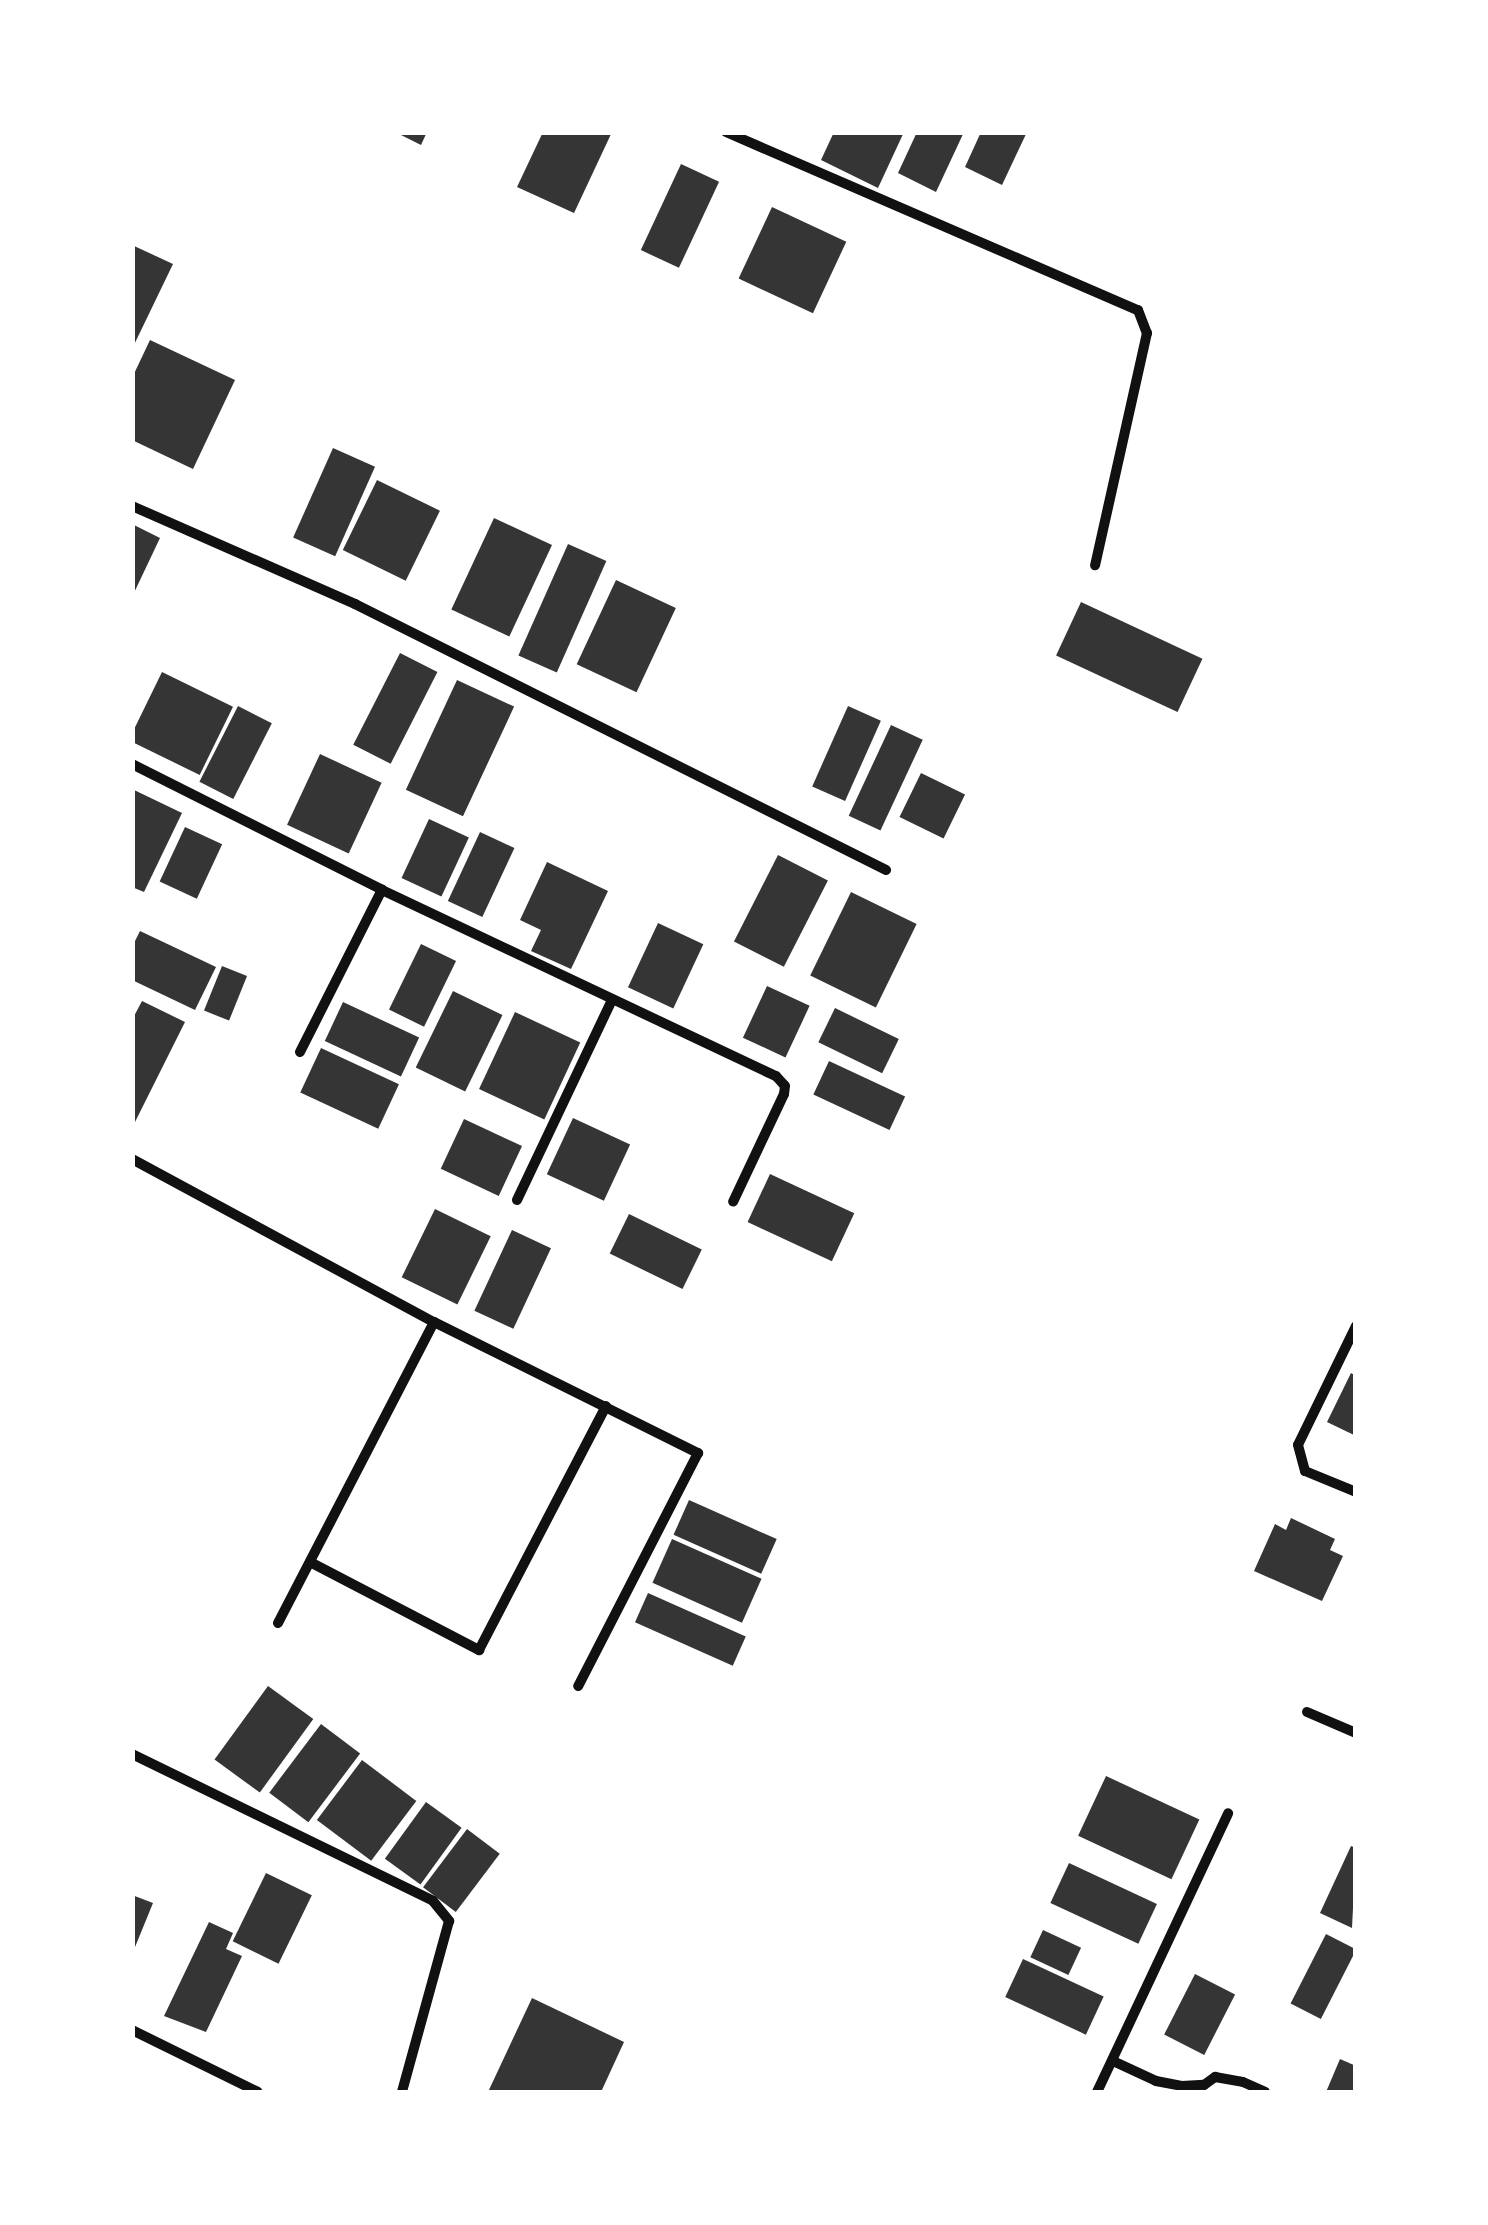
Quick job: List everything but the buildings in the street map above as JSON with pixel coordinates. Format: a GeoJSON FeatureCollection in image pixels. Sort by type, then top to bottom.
{"type":"FeatureCollection","features":[{"type":"Feature","properties":{"kind":"street"},"geometry":{"type":"LineString","coordinates":[[726,132],[1115,299],[1144,316],[1145,344],[1132,383],[1096,565]]}},
{"type":"Feature","properties":{"kind":"street"},"geometry":{"type":"LineString","coordinates":[[132,506],[355,604],[886,870]]}},
{"type":"Feature","properties":{"kind":"street"},"geometry":{"type":"LineString","coordinates":[[132,764],[382,890],[782,1081],[784,1094],[732,1202]]}},
{"type":"Feature","properties":{"kind":"street"},"geometry":{"type":"LineString","coordinates":[[300,1052],[382,890]]}},
{"type":"Feature","properties":{"kind":"street"},"geometry":{"type":"LineString","coordinates":[[517,1200],[612,1000]]}},
{"type":"Feature","properties":{"kind":"street"},"geometry":{"type":"LineString","coordinates":[[132,1159],[434,1322],[698,1452],[578,1686]]}},
{"type":"Feature","properties":{"kind":"street"},"geometry":{"type":"LineString","coordinates":[[278,1622],[434,1322]]}},
{"type":"Feature","properties":{"kind":"street"},"geometry":{"type":"LineString","coordinates":[[1356,1326],[1298,1445],[1305,1470],[1356,1492]]}},
{"type":"Feature","properties":{"kind":"street"},"geometry":{"type":"LineString","coordinates":[[310,1562],[479,1650],[606,1406]]}},
{"type":"Feature","properties":{"kind":"street"},"geometry":{"type":"LineString","coordinates":[[1307,1712],[1356,1733]]}},
{"type":"Feature","properties":{"kind":"street"},"geometry":{"type":"LineString","coordinates":[[132,1754],[432,1900],[450,1921],[402,2092]]}},
{"type":"Feature","properties":{"kind":"street"},"geometry":{"type":"LineString","coordinates":[[1097,2092],[1228,1813]]}},
{"type":"Feature","properties":{"kind":"street"},"geometry":{"type":"LineString","coordinates":[[132,2030],[258,2092]]}},
{"type":"Feature","properties":{"kind":"street"},"geometry":{"type":"LineString","coordinates":[[1112,2061],[1156,2081],[1182,2086],[1204,2084],[1215,2078],[1243,2082],[1265,2092]]}}]}
